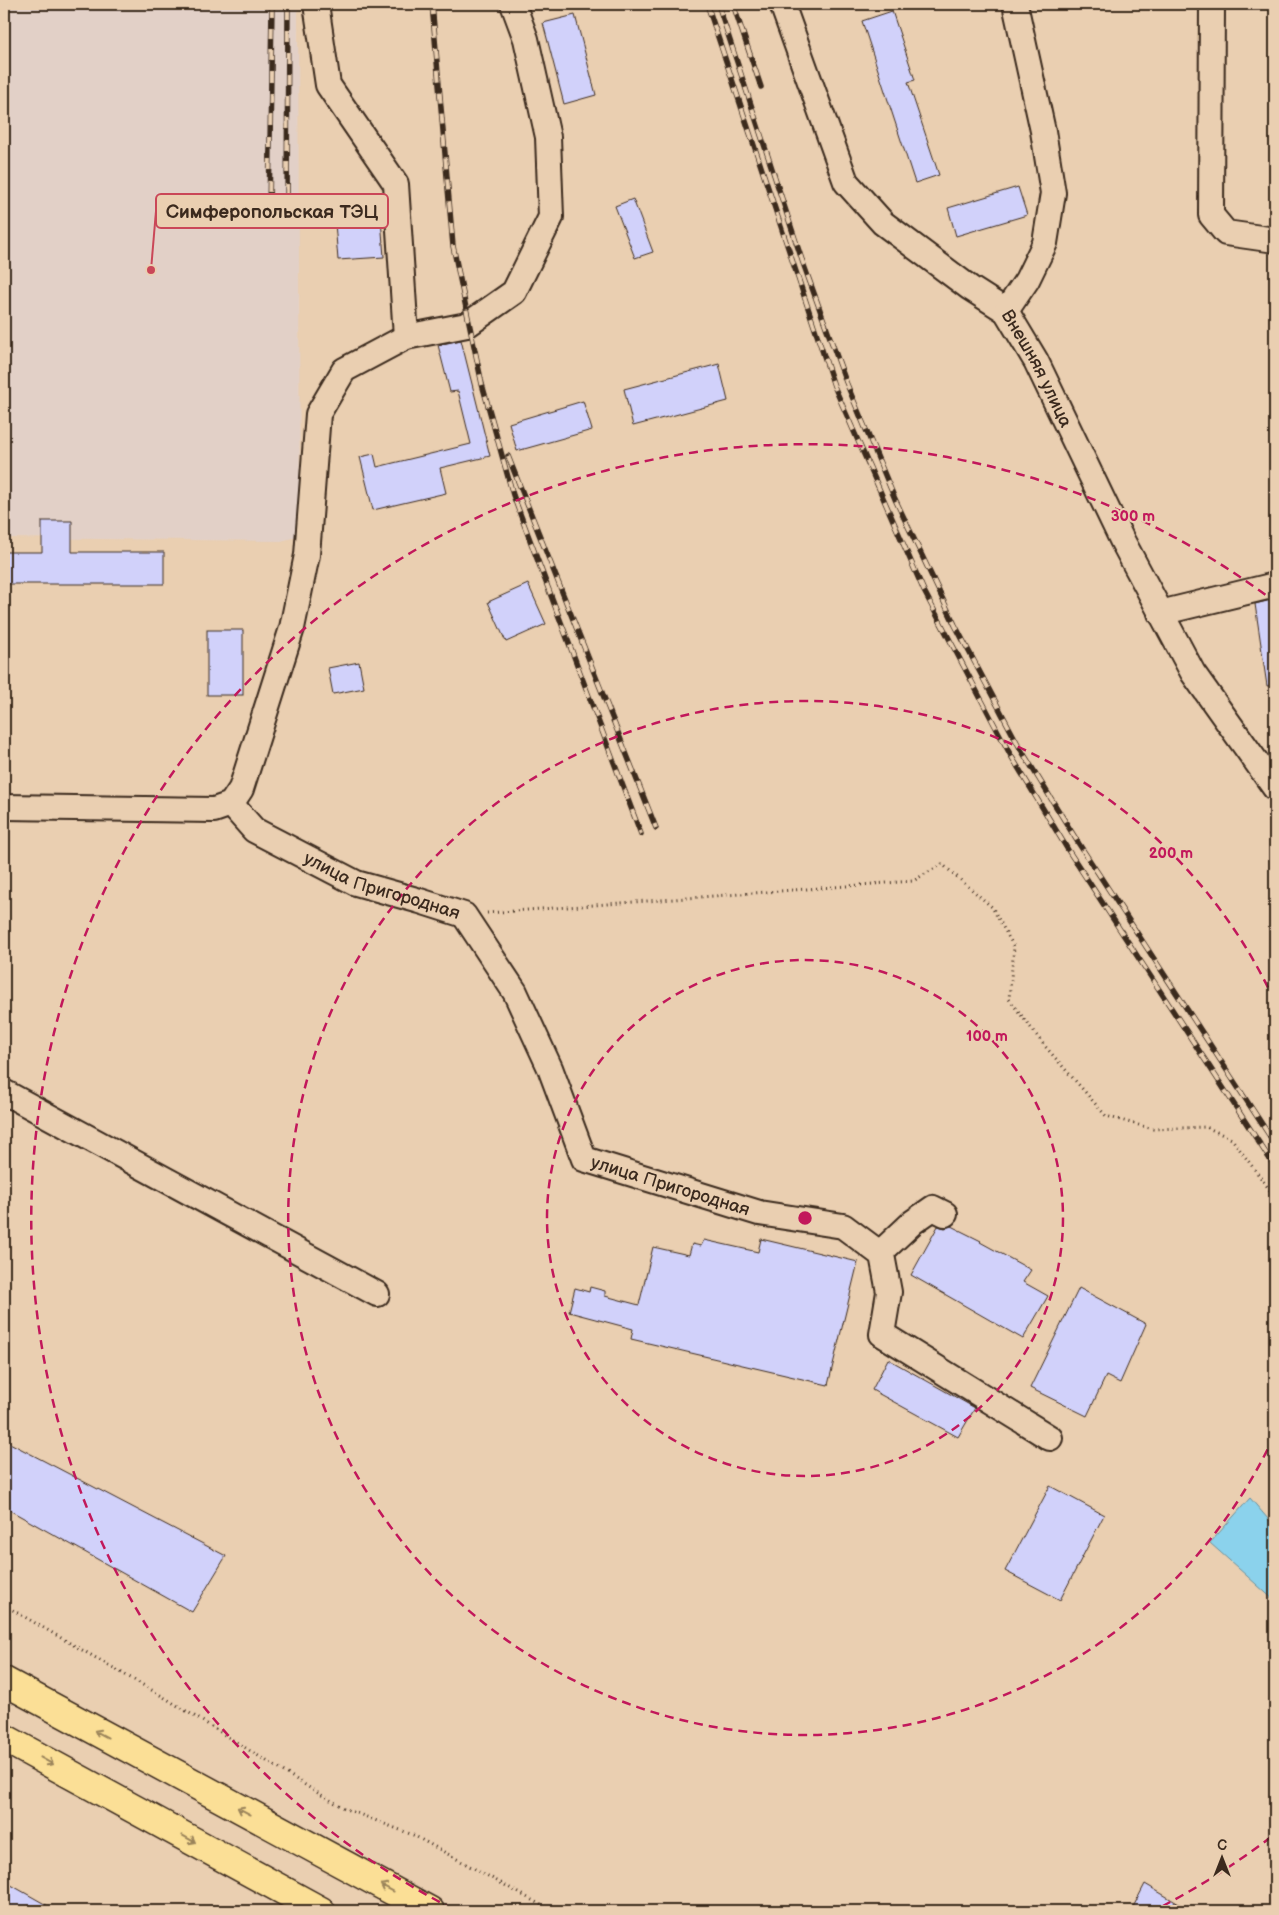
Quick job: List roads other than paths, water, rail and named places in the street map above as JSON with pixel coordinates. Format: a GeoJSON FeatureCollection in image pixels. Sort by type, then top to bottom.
{"type":"FeatureCollection","features":[{"type":"Feature","properties":{"kind":"main road"},"geometry":{"type":"LineString","coordinates":[[4,1681],[430,1911]]}},
{"type":"Feature","properties":{"kind":"main road"},"geometry":{"type":"LineString","coordinates":[[4,1738],[321,1911]]}},
{"type":"Feature","properties":{"kind":"street"},"geometry":{"type":"LineString","coordinates":[[316,4],[328,85],[396,184],[406,337]]}},
{"type":"Feature","properties":{"kind":"street"},"geometry":{"type":"LineString","coordinates":[[4,807],[214,810],[231,804],[241,789],[292,628],[307,555],[318,414],[344,370],[406,337],[466,325],[514,292],[551,217],[548,137],[526,39],[513,4]]}},
{"type":"Feature","properties":{"kind":"street","name":"Внешняя улица"},"geometry":{"type":"LineString","coordinates":[[782,4],[846,182],[883,223],[970,288],[1006,311],[1036,361],[1122,540],[1193,673],[1275,788]]}},
{"type":"Feature","properties":{"kind":"street"},"geometry":{"type":"LineString","coordinates":[[1006,311],[1027,280],[1045,243],[1053,193],[1015,4]]}},
{"type":"Feature","properties":{"kind":"street"},"geometry":{"type":"LineString","coordinates":[[1212,4],[1211,214],[1226,233],[1275,240]]}},
{"type":"Feature","properties":{"kind":"street"},"geometry":{"type":"LineString","coordinates":[[1160,613],[1275,585]]}},
{"type":"Feature","properties":{"kind":"street","name":"улица Пригородная"},"geometry":{"type":"LineString","coordinates":[[231,804],[254,830],[356,884],[464,915],[515,992],[550,1068],[584,1159],[759,1213],[843,1226],[880,1253]]}},
{"type":"Feature","properties":{"kind":"street"},"geometry":{"type":"LineString","coordinates":[[4,1092],[377,1294]]}},
{"type":"Feature","properties":{"kind":"street"},"geometry":{"type":"LineString","coordinates":[[945,1214],[934,1208],[913,1222],[880,1253],[889,1292],[882,1334],[1050,1438]]}},
{"type":"Feature","properties":{"kind":"water"},"geometry":{"type":"Polygon","coordinates":[[[1250,1498],[1275,1527],[1275,1601],[1210,1543],[1250,1498]]]}},
{"type":"Feature","properties":{"kind":"railway"},"geometry":{"type":"LineString","coordinates":[[269,214],[272,4]]}},
{"type":"Feature","properties":{"kind":"railway"},"geometry":{"type":"LineString","coordinates":[[287,217],[288,4]]}},
{"type":"Feature","properties":{"kind":"railway"},"geometry":{"type":"LineString","coordinates":[[432,4],[453,246],[482,384],[513,495],[641,834]]}},
{"type":"Feature","properties":{"kind":"railway"},"geometry":{"type":"LineString","coordinates":[[707,4],[834,386],[924,591],[1010,754],[1068,850],[1275,1167]]}},
{"type":"Feature","properties":{"kind":"railway"},"geometry":{"type":"LineString","coordinates":[[718,4],[802,260],[846,382],[895,499],[955,625],[1020,748],[1079,844],[1275,1144]]}},
{"type":"Feature","properties":{"kind":"railway"},"geometry":{"type":"LineString","coordinates":[[733,4],[761,87]]}},
{"type":"Feature","properties":{"kind":"railway"},"geometry":{"type":"LineString","coordinates":[[508,456],[656,828]]}},
{"type":"Feature","properties":{"kind":"place","name":"Симферопольская ТЭЦ"},"geometry":{"type":"Point","coordinates":[151,270]}}]}
